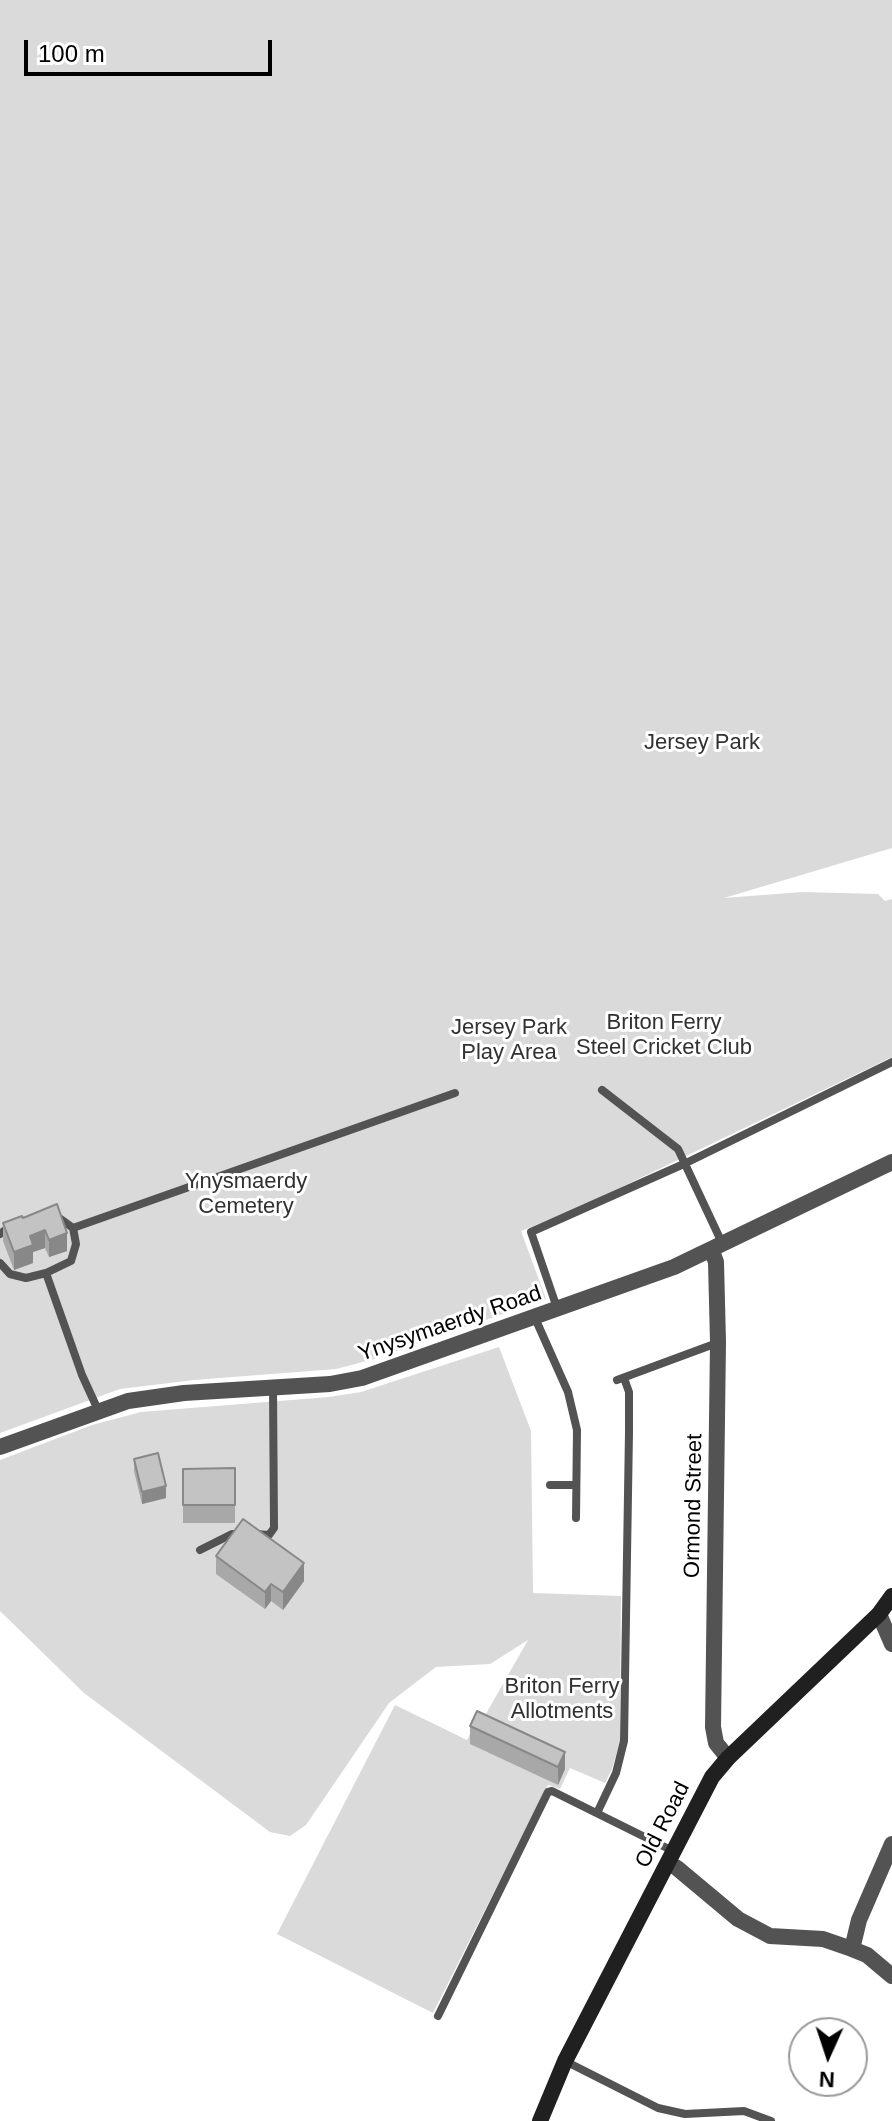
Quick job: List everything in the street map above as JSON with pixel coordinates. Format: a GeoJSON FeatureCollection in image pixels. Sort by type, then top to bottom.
{"type":"FeatureCollection","features":[{"type":"Feature","properties":{"kind":"street","name":"Ynysymaerdy Road"},"geometry":{"type":"LineString","coordinates":[[0,1447],[128,1401],[184,1393],[330,1384],[362,1378],[535,1318],[718,1248],[892,1162]]}},
{"type":"Feature","properties":{"kind":"street","name":"Ormond Street"},"geometry":{"type":"LineString","coordinates":[[718,1248],[713,1727],[716,1743],[728,1758]]}},
{"type":"Feature","properties":{"kind":"street","name":"Old Road"},"geometry":{"type":"LineString","coordinates":[[540,2121],[565,2061],[712,1777],[728,1758],[879,1614],[892,1596]]}},
{"type":"Feature","properties":{"kind":"street"},"geometry":{"type":"LineString","coordinates":[[879,1614],[892,1644]]}},
{"type":"Feature","properties":{"kind":"street"},"geometry":{"type":"LineString","coordinates":[[852,1949],[859,1920],[892,1844]]}},
{"type":"Feature","properties":{"kind":"street"},"geometry":{"type":"LineString","coordinates":[[671,1857],[738,1919],[770,1936],[823,1939],[852,1949],[867,1955],[892,1976]]}},
{"type":"Feature","properties":{"kind":"lane"},"geometry":{"type":"LineString","coordinates":[[558,1309],[531,1232],[686,1163],[892,1062]]}},
{"type":"Feature","properties":{"kind":"lane","name":"Ormond Street"},"geometry":{"type":"LineString","coordinates":[[602,1090],[678,1149],[718,1248]]}},
{"type":"Feature","properties":{"kind":"lane"},"geometry":{"type":"LineString","coordinates":[[73,1228],[455,1093]]}},
{"type":"Feature","properties":{"kind":"lane"},"geometry":{"type":"LineString","coordinates":[[0,1263],[10,1274],[26,1278],[71,1261],[76,1244],[73,1228],[58,1216],[41,1213]]}},
{"type":"Feature","properties":{"kind":"lane"},"geometry":{"type":"LineString","coordinates":[[0,1234],[26,1218]]}},
{"type":"Feature","properties":{"kind":"lane"},"geometry":{"type":"LineString","coordinates":[[46,1273],[82,1375],[98,1410]]}},
{"type":"Feature","properties":{"kind":"lane"},"geometry":{"type":"LineString","coordinates":[[535,1318],[571,1405],[577,1430],[576,1518]]}},
{"type":"Feature","properties":{"kind":"lane"},"geometry":{"type":"LineString","coordinates":[[597,1813],[616,1773],[624,1741],[629,1392],[620,1379],[718,1342]]}},
{"type":"Feature","properties":{"kind":"lane"},"geometry":{"type":"LineString","coordinates":[[200,1550],[232,1534],[269,1535],[274,1528],[273,1387]]}},
{"type":"Feature","properties":{"kind":"lane"},"geometry":{"type":"LineString","coordinates":[[550,1485],[576,1485]]}},
{"type":"Feature","properties":{"kind":"lane"},"geometry":{"type":"LineString","coordinates":[[438,2016],[548,1792],[552,1791],[597,1813],[671,1857]]}},
{"type":"Feature","properties":{"kind":"lane"},"geometry":{"type":"LineString","coordinates":[[565,2061],[658,2108],[685,2114],[744,2111],[771,2121]]}},
{"type":"Feature","properties":{"kind":"green space"},"geometry":{"type":"Polygon","coordinates":[[[0,0],[892,0],[892,848],[724,898],[802,892],[878,894],[885,901],[892,899],[892,1057],[576,1209],[521,1231],[546,1299],[374,1359],[336,1369],[120,1389],[0,1433],[0,0]]]}},
{"type":"Feature","properties":{"kind":"green space","name":"Briton Ferry Allotments"},"geometry":{"type":"Polygon","coordinates":[[[499,1347],[531,1431],[533,1593],[621,1596],[620,1741],[605,1783],[570,1768],[560,1789],[548,1785],[433,2013],[277,1934],[395,1705],[467,1740],[475,1724],[479,1726],[528,1640],[490,1664],[436,1667],[389,1703],[306,1825],[290,1836],[270,1832],[84,1693],[0,1611],[0,1460],[92,1425],[141,1412],[361,1392],[499,1347]]]}},
{"type":"Feature","properties":{"kind":"building"},"geometry":{"type":"Polygon","coordinates":[[[57,1204],[67,1233],[49,1240],[45,1230],[30,1236],[33,1245],[14,1252],[3,1223],[57,1204]]]}},
{"type":"Feature","properties":{"kind":"building"},"geometry":{"type":"Polygon","coordinates":[[[158,1453],[166,1486],[142,1492],[134,1459],[158,1453]]]}},
{"type":"Feature","properties":{"kind":"building"},"geometry":{"type":"Polygon","coordinates":[[[235,1468],[235,1505],[183,1505],[183,1469],[235,1468]]]}},
{"type":"Feature","properties":{"kind":"building"},"geometry":{"type":"Polygon","coordinates":[[[243,1519],[304,1563],[283,1592],[271,1584],[265,1592],[216,1556],[243,1519]]]}},
{"type":"Feature","properties":{"kind":"building"},"geometry":{"type":"Polygon","coordinates":[[[477,1711],[565,1752],[558,1767],[470,1726],[477,1711]]]}},
{"type":"Feature","properties":{"kind":"park label","name":"Jersey Park"},"geometry":{"type":"Point","coordinates":[702,743]}},
{"type":"Feature","properties":{"kind":"park label","name":"Briton Ferry Steel Cricket Club"},"geometry":{"type":"Point","coordinates":[664,1036]}},
{"type":"Feature","properties":{"kind":"park label","name":"Jersey Park Play Area"},"geometry":{"type":"Point","coordinates":[509,1040]}},
{"type":"Feature","properties":{"kind":"park label","name":"Ynysmaerdy Cemetery"},"geometry":{"type":"Point","coordinates":[246,1194]}}]}
